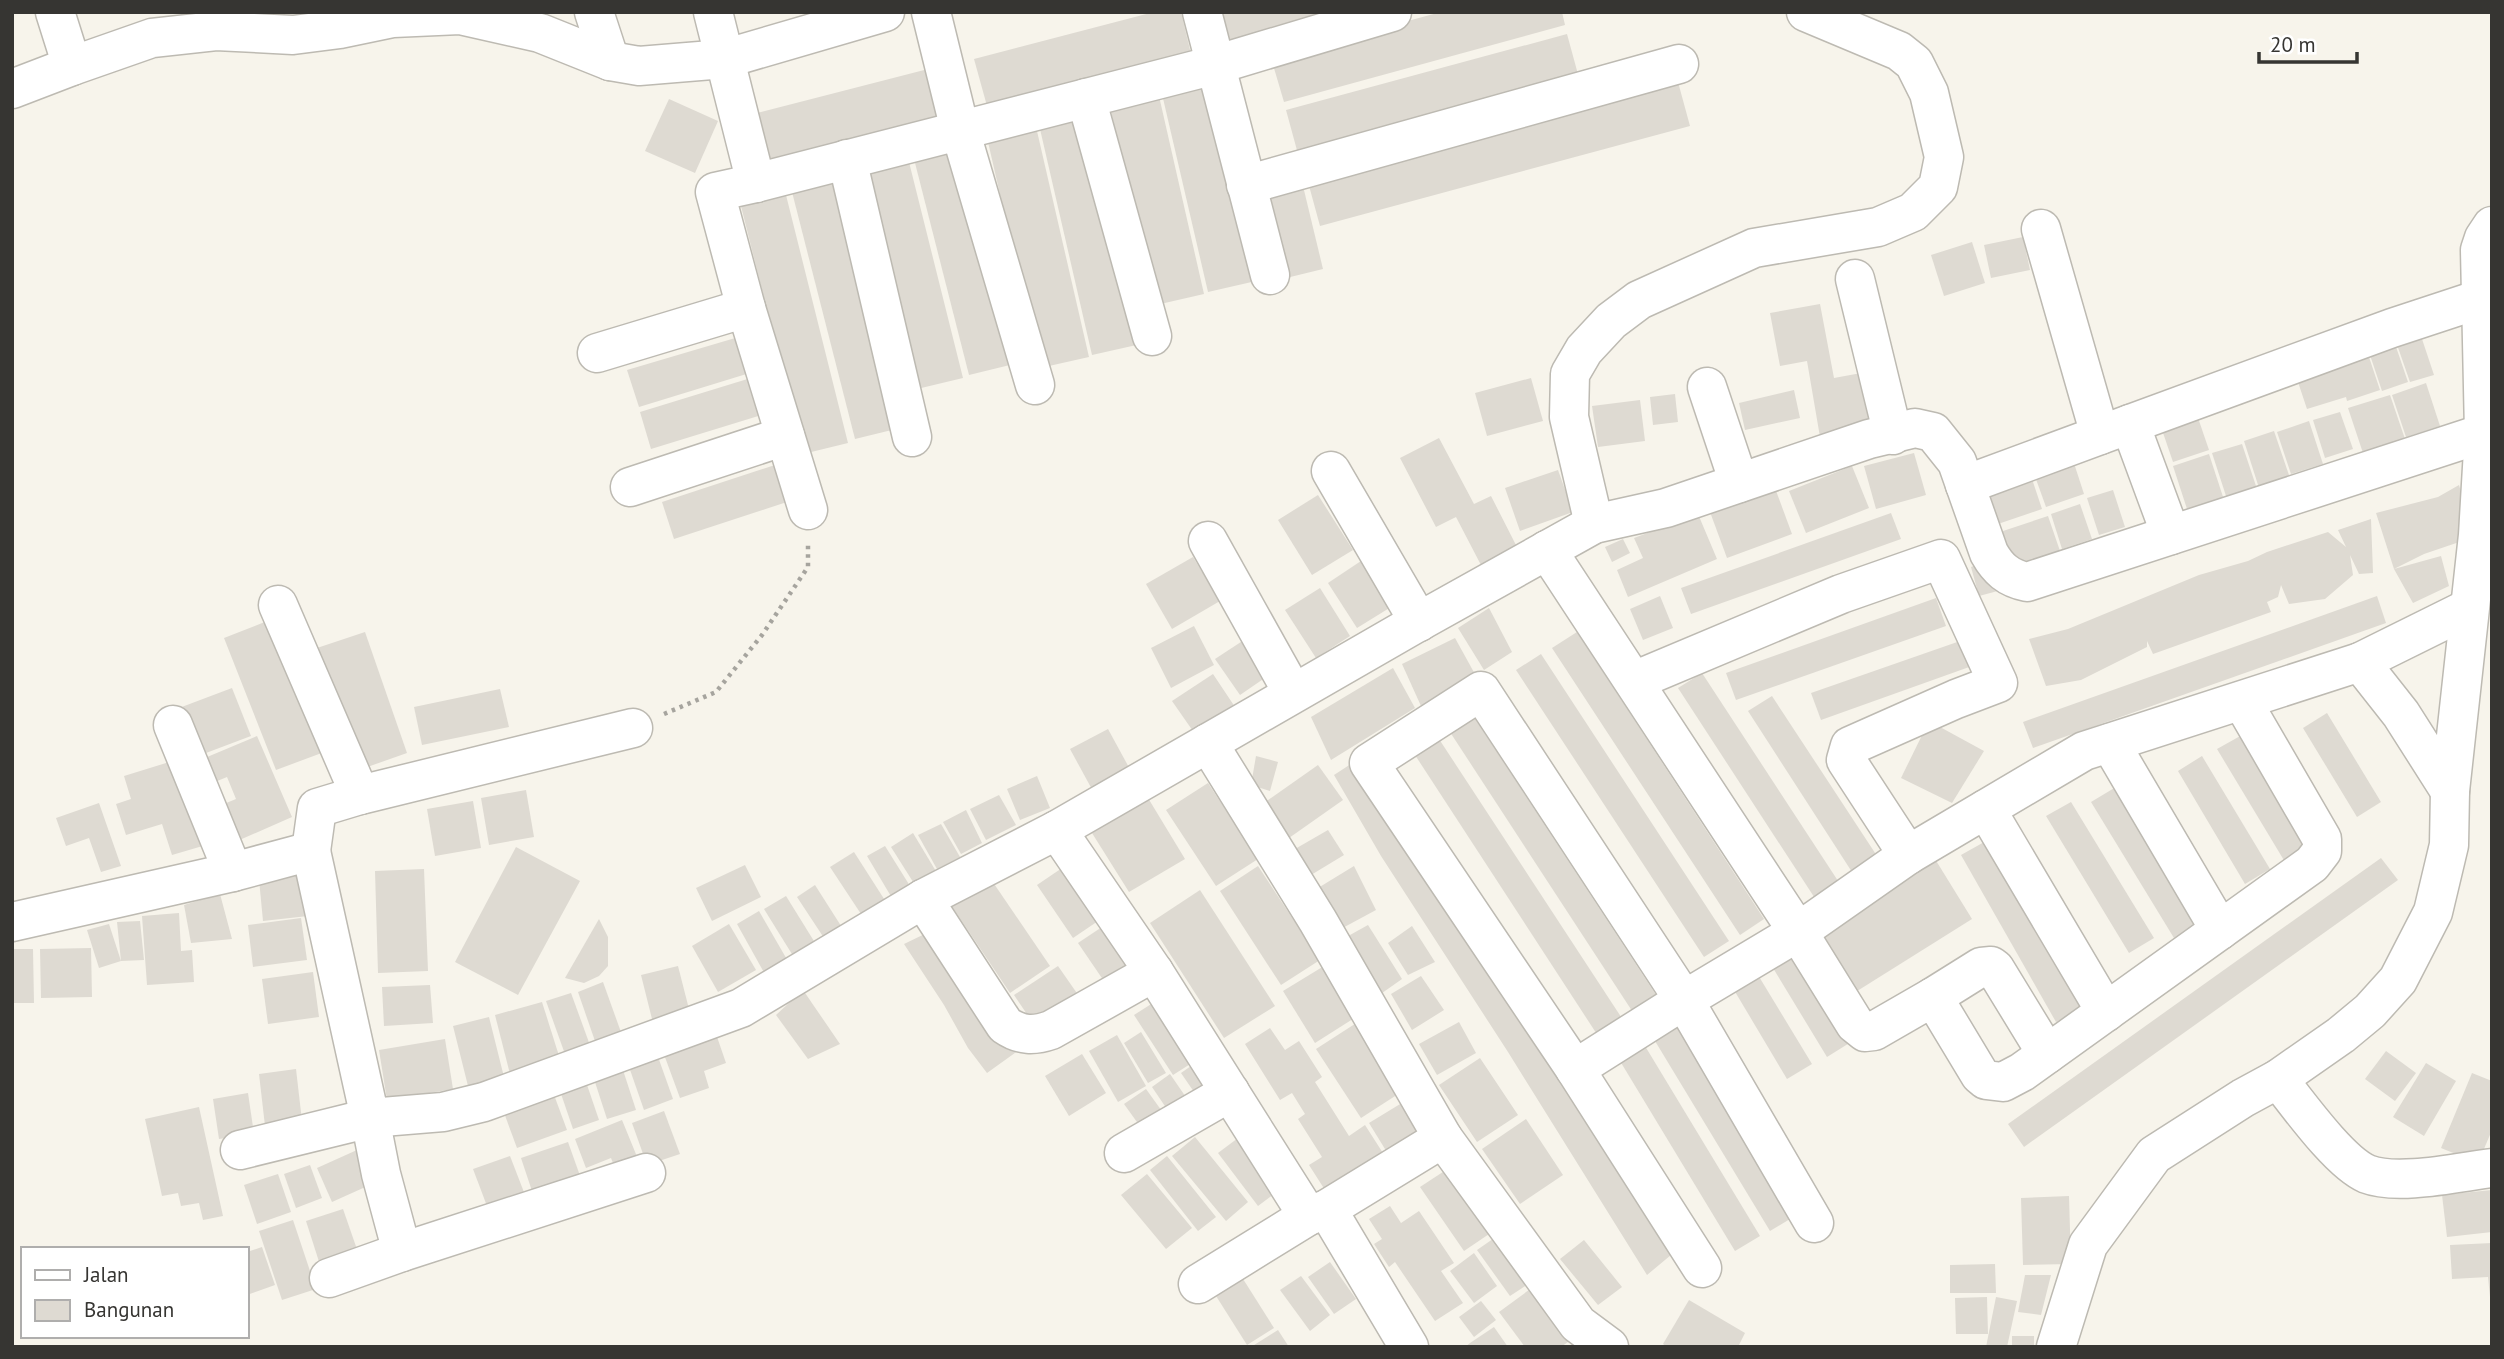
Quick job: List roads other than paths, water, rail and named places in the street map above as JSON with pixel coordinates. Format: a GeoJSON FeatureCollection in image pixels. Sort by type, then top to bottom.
{"type":"FeatureCollection","features":[{"type":"Feature","properties":{"kind":"street"},"geometry":{"type":"LineString","coordinates":[[55,12],[72,66]]}},
{"type":"Feature","properties":{"kind":"street"},"geometry":{"type":"LineString","coordinates":[[594,12],[610,61]]}},
{"type":"Feature","properties":{"kind":"street"},"geometry":{"type":"LineString","coordinates":[[713,12],[755,183]]}},
{"type":"Feature","properties":{"kind":"street"},"geometry":{"type":"LineString","coordinates":[[12,89],[191,23],[216,31],[293,35],[324,22],[460,13],[540,33],[610,61],[639,66],[723,59],[885,12]]}},
{"type":"Feature","properties":{"kind":"street"},"geometry":{"type":"LineString","coordinates":[[931,12],[960,130],[1035,385]]}},
{"type":"Feature","properties":{"kind":"street"},"geometry":{"type":"LineString","coordinates":[[1202,12],[1270,275]]}},
{"type":"Feature","properties":{"kind":"street"},"geometry":{"type":"LineString","coordinates":[[808,510],[746,308],[715,192],[1215,65],[1392,12]]}},
{"type":"Feature","properties":{"kind":"street"},"geometry":{"type":"LineString","coordinates":[[1594,524],[1569,417],[1570,374],[1584,350],[1611,321],[1639,300],[1754,248],[1878,227],[1913,212],[1938,187],[1944,157],[1929,93],[1914,63],[1899,51],[1806,12]]}},
{"type":"Feature","properties":{"kind":"street"},"geometry":{"type":"LineString","coordinates":[[1246,185],[1679,64]]}},
{"type":"Feature","properties":{"kind":"street"},"geometry":{"type":"LineString","coordinates":[[1086,98],[1152,336]]}},
{"type":"Feature","properties":{"kind":"street"},"geometry":{"type":"LineString","coordinates":[[847,159],[912,437]]}},
{"type":"Feature","properties":{"kind":"street"},"geometry":{"type":"LineString","coordinates":[[2056,1347],[2088,1245],[2154,1155],[2278,1079],[2370,1011],[2398,980],[2433,912],[2449,845],[2451,791],[2478,536],[2484,433],[2480,250],[2492,226]]}},
{"type":"Feature","properties":{"kind":"street"},"geometry":{"type":"LineString","coordinates":[[2041,229],[2115,430],[2171,536]]}},
{"type":"Feature","properties":{"kind":"street"},"geometry":{"type":"LineString","coordinates":[[1855,279],[1893,435]]}},
{"type":"Feature","properties":{"kind":"street"},"geometry":{"type":"LineString","coordinates":[[1965,485],[2367,337],[2480,299]]}},
{"type":"Feature","properties":{"kind":"street"},"geometry":{"type":"LineString","coordinates":[[597,354],[746,308]]}},
{"type":"Feature","properties":{"kind":"street"},"geometry":{"type":"LineString","coordinates":[[1707,387],[1739,483]]}},
{"type":"Feature","properties":{"kind":"street"},"geometry":{"type":"LineString","coordinates":[[240,1150],[370,1118],[443,1112],[484,1102],[741,1008],[923,899],[1057,830],[1594,524],[1666,508],[1869,439],[1915,428],[1933,432],[1957,462],[1989,553],[2002,571],[2027,582],[2484,433]]}},
{"type":"Feature","properties":{"kind":"street"},"geometry":{"type":"LineString","coordinates":[[630,486],[785,436]]}},
{"type":"Feature","properties":{"kind":"street"},"geometry":{"type":"LineString","coordinates":[[1331,471],[1419,622]]}},
{"type":"Feature","properties":{"kind":"street"},"geometry":{"type":"LineString","coordinates":[[1208,541],[1293,694]]}},
{"type":"Feature","properties":{"kind":"street"},"geometry":{"type":"LineString","coordinates":[[1547,550],[1798,932],[1855,1024],[1865,1032],[1881,1028],[1981,967],[1991,966],[2047,1054]]}},
{"type":"Feature","properties":{"kind":"street"},"geometry":{"type":"LineString","coordinates":[[1634,681],[1818,603],[1941,559],[1998,683],[1850,746],[1846,760],[1908,855]]}},
{"type":"Feature","properties":{"kind":"street"},"geometry":{"type":"LineString","coordinates":[[278,606],[360,795]]}},
{"type":"Feature","properties":{"kind":"street"},"geometry":{"type":"LineString","coordinates":[[1574,1069],[1798,932],[1908,855],[2084,751],[2360,662],[2469,608]]}},
{"type":"Feature","properties":{"kind":"street"},"geometry":{"type":"LineString","coordinates":[[2360,662],[2401,714],[2451,791]]}},
{"type":"Feature","properties":{"kind":"street"},"geometry":{"type":"LineString","coordinates":[[1702,1268],[1574,1069],[1369,763],[1481,691],[1684,1000],[1814,1223]]}},
{"type":"Feature","properties":{"kind":"street"},"geometry":{"type":"LineString","coordinates":[[1933,997],[1980,1075],[1986,1080],[2003,1082],[2047,1054],[2312,864],[2322,851],[2322,839],[2242,701]]}},
{"type":"Feature","properties":{"kind":"street"},"geometry":{"type":"LineString","coordinates":[[173,725],[233,872]]}},
{"type":"Feature","properties":{"kind":"street"},"geometry":{"type":"LineString","coordinates":[[402,1252],[381,1174],[311,851],[317,808],[633,728]]}},
{"type":"Feature","properties":{"kind":"street"},"geometry":{"type":"LineString","coordinates":[[1208,743],[1318,920],[1443,1138],[1578,1324],[1609,1347]]}},
{"type":"Feature","properties":{"kind":"street"},"geometry":{"type":"LineString","coordinates":[[2110,743],[2220,930]]}},
{"type":"Feature","properties":{"kind":"street"},"geometry":{"type":"LineString","coordinates":[[1986,809],[2106,1012]]}},
{"type":"Feature","properties":{"kind":"street"},"geometry":{"type":"LineString","coordinates":[[1057,830],[1154,972],[1279,1174],[1318,1212],[1399,1344]]}},
{"type":"Feature","properties":{"kind":"street"},"geometry":{"type":"LineString","coordinates":[[12,922],[233,872],[311,851]]}},
{"type":"Feature","properties":{"kind":"street"},"geometry":{"type":"LineString","coordinates":[[923,899],[1005,1025],[1019,1033],[1037,1035],[1051,1030],[1154,972]]}},
{"type":"Feature","properties":{"kind":"street"},"geometry":{"type":"LineString","coordinates":[[2278,1079],[2330,1142],[2366,1174],[2386,1178],[2433,1177],[2492,1168]]}},
{"type":"Feature","properties":{"kind":"street"},"geometry":{"type":"LineString","coordinates":[[1124,1153],[1230,1092]]}},
{"type":"Feature","properties":{"kind":"street"},"geometry":{"type":"LineString","coordinates":[[1198,1284],[1443,1138]]}},
{"type":"Feature","properties":{"kind":"street"},"geometry":{"type":"LineString","coordinates":[[329,1278],[646,1173]]}}]}
